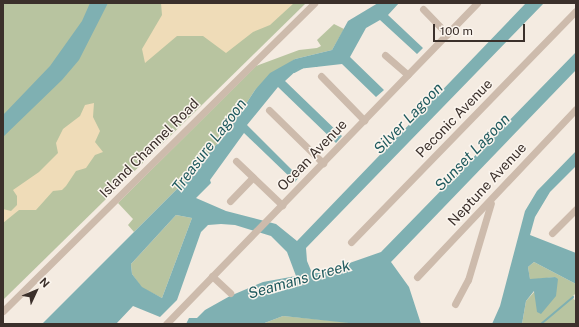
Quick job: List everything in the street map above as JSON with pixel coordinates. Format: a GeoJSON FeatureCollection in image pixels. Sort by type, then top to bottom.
{"type":"FeatureCollection","features":[{"type":"Feature","properties":{"kind":"street","name":"Island Channel Road"},"geometry":{"type":"LineString","coordinates":[[3,311],[314,3]]}},
{"type":"Feature","properties":{"kind":"street","name":"Ocean Avenue"},"geometry":{"type":"LineString","coordinates":[[166,324],[477,3]]}},
{"type":"Feature","properties":{"kind":"street"},"geometry":{"type":"LineString","coordinates":[[423,10],[447,34]]}},
{"type":"Feature","properties":{"kind":"street","name":"Peconic Avenue"},"geometry":{"type":"LineString","coordinates":[[351,242],[576,11]]}},
{"type":"Feature","properties":{"kind":"street"},"geometry":{"type":"LineString","coordinates":[[386,54],[408,75]]}},
{"type":"Feature","properties":{"kind":"street"},"geometry":{"type":"LineString","coordinates":[[321,76],[364,120]]}},
{"type":"Feature","properties":{"kind":"street","name":"Neptune Avenue"},"geometry":{"type":"LineString","coordinates":[[417,277],[491,201],[504,182],[576,109]]}},
{"type":"Feature","properties":{"kind":"street"},"geometry":{"type":"LineString","coordinates":[[270,110],[323,163]]}},
{"type":"Feature","properties":{"kind":"street"},"geometry":{"type":"LineString","coordinates":[[236,161],[282,205]]}},
{"type":"Feature","properties":{"kind":"street"},"geometry":{"type":"LineString","coordinates":[[230,200],[253,177]]}},
{"type":"Feature","properties":{"kind":"street"},"geometry":{"type":"LineString","coordinates":[[455,304],[468,280],[491,201]]}},
{"type":"Feature","properties":{"kind":"street"},"geometry":{"type":"LineString","coordinates":[[552,233],[575,213]]}},
{"type":"Feature","properties":{"kind":"street"},"geometry":{"type":"LineString","coordinates":[[212,276],[230,293]]}},
{"type":"Feature","properties":{"kind":"green space"},"geometry":{"type":"Polygon","coordinates":[[[3,3],[306,3],[3,300],[3,3]]]}},
{"type":"Feature","properties":{"kind":"green space"},"geometry":{"type":"Polygon","coordinates":[[[334,24],[344,29],[332,50],[295,59],[255,90],[229,130],[187,179],[134,232],[128,225],[133,219],[118,203],[256,66],[299,50],[317,48],[321,46],[317,40],[334,24]]]}},
{"type":"Feature","properties":{"kind":"green space"},"geometry":{"type":"Polygon","coordinates":[[[176,215],[192,218],[162,298],[142,288],[132,274],[131,264],[176,215]]]}},
{"type":"Feature","properties":{"kind":"green space"},"geometry":{"type":"Polygon","coordinates":[[[534,262],[576,284],[576,293],[573,296],[574,300],[576,299],[576,324],[522,324],[526,301],[535,291],[557,284],[555,277],[530,280],[528,267],[534,262]]]}},
{"type":"Feature","properties":{"kind":"green space"},"geometry":{"type":"Polygon","coordinates":[[[283,316],[356,323],[358,324],[262,324],[283,316]]]}},
{"type":"Feature","properties":{"kind":"sand"},"geometry":{"type":"Polygon","coordinates":[[[161,3],[294,3],[270,25],[253,32],[226,53],[203,36],[177,36],[145,63],[142,49],[162,15],[161,3]]]}},
{"type":"Feature","properties":{"kind":"sand"},"geometry":{"type":"Polygon","coordinates":[[[94,103],[93,117],[100,131],[95,142],[103,152],[95,155],[86,168],[76,171],[62,190],[53,191],[36,210],[19,210],[3,223],[3,209],[11,211],[17,205],[17,196],[13,190],[39,172],[58,153],[56,143],[63,129],[80,116],[85,105],[94,103]]]}},
{"type":"Feature","properties":{"kind":"water"},"geometry":{"type":"Polygon","coordinates":[[[90,3],[108,3],[79,60],[62,80],[3,137],[3,115],[50,66],[82,21],[90,3]]]}},
{"type":"Feature","properties":{"kind":"water","name":"Seamans Creek"},"geometry":{"type":"Polygon","coordinates":[[[378,3],[399,3],[388,15],[423,48],[417,54],[380,20],[366,28],[350,57],[384,90],[376,97],[342,64],[298,69],[285,81],[342,136],[336,143],[278,87],[247,125],[299,177],[295,182],[244,133],[210,180],[211,183],[196,198],[226,211],[276,224],[297,241],[526,3],[544,3],[306,248],[307,261],[312,273],[321,273],[381,252],[576,52],[576,70],[391,262],[409,287],[421,324],[358,324],[283,316],[262,324],[186,324],[189,318],[197,318],[205,310],[230,296],[263,282],[296,276],[287,252],[271,236],[235,225],[221,224],[208,225],[201,232],[177,300],[160,317],[133,306],[116,324],[42,324],[187,179],[229,130],[255,90],[270,73],[295,59],[332,50],[348,21],[378,3]],[[176,215],[131,264],[132,274],[142,287],[162,298],[192,218],[176,215]]]}},
{"type":"Feature","properties":{"kind":"water"},"geometry":{"type":"Polygon","coordinates":[[[576,151],[576,166],[550,192],[535,217],[530,235],[576,253],[576,284],[534,262],[528,267],[530,279],[555,277],[558,279],[556,296],[541,314],[537,312],[534,291],[526,301],[522,324],[492,324],[500,306],[525,211],[537,191],[576,151]]]}},
{"type":"Feature","properties":{"kind":"waterway","name":"Treasure Lagoon"},"geometry":{"type":"LineString","coordinates":[[294,72],[302,68]]}},
{"type":"Feature","properties":{"kind":"waterway"},"geometry":{"type":"LineString","coordinates":[[541,324],[573,297]]}},
{"type":"Feature","properties":{"kind":"water label","name":"Silver Lagoon"},"geometry":{"type":"Point","coordinates":[408,118]}},
{"type":"Feature","properties":{"kind":"water label","name":"Sunset Lagoon"},"geometry":{"type":"Point","coordinates":[472,152]}}]}
